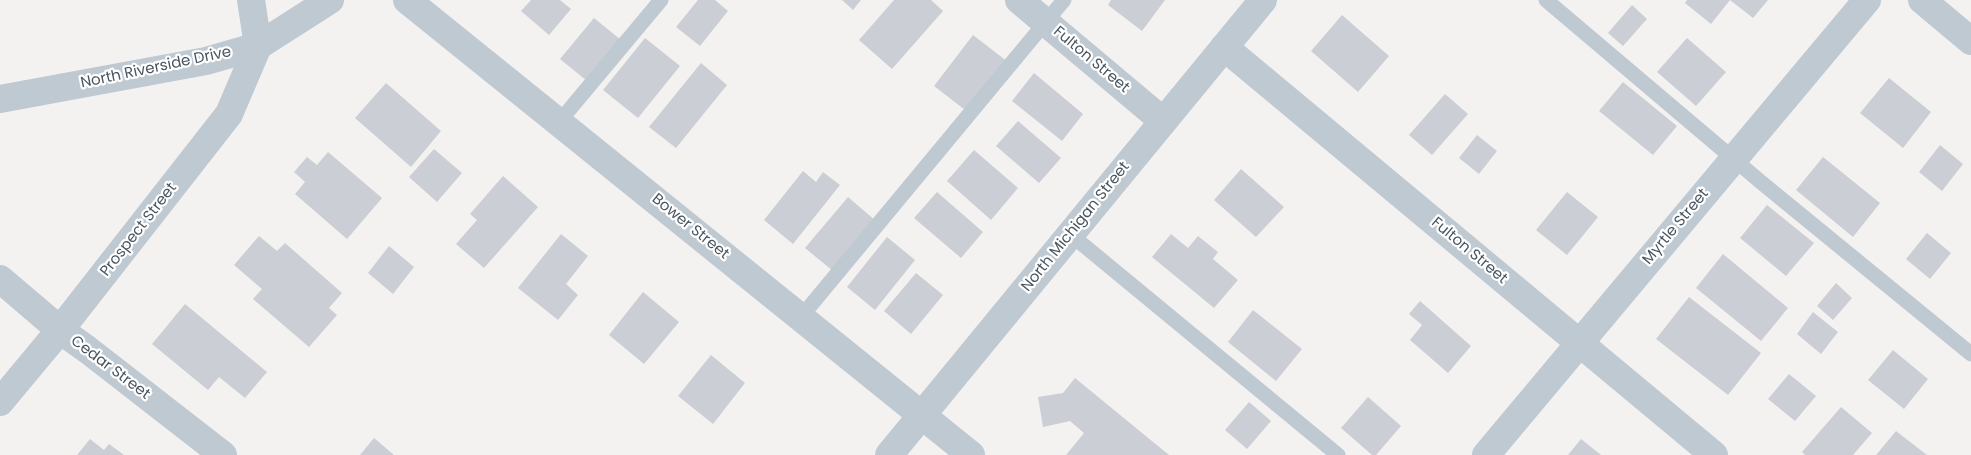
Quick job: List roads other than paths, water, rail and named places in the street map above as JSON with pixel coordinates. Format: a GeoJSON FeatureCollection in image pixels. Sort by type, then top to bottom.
{"type":"FeatureCollection","features":[{"type":"Feature","properties":{"kind":"street"},"geometry":{"type":"LineString","coordinates":[[251,0],[258,46]]}},
{"type":"Feature","properties":{"kind":"street","name":"North Riverside Drive"},"geometry":{"type":"LineString","coordinates":[[0,99],[206,61],[258,46],[330,0]]}},
{"type":"Feature","properties":{"kind":"street","name":"Bower Street"},"geometry":{"type":"LineString","coordinates":[[407,0],[971,455]]}},
{"type":"Feature","properties":{"kind":"street","name":"Fulton Street"},"geometry":{"type":"LineString","coordinates":[[1019,0],[1163,121]]}},
{"type":"Feature","properties":{"kind":"street","name":"North Michigan Street"},"geometry":{"type":"LineString","coordinates":[[889,455],[1264,0]]}},
{"type":"Feature","properties":{"kind":"street","name":"Myrtle Street"},"geometry":{"type":"LineString","coordinates":[[1486,455],[1867,0]]}},
{"type":"Feature","properties":{"kind":"street"},"geometry":{"type":"LineString","coordinates":[[1922,0],[1971,41]]}},
{"type":"Feature","properties":{"kind":"street","name":"Prospect Street"},"geometry":{"type":"LineString","coordinates":[[0,402],[60,330],[229,114],[258,46]]}},
{"type":"Feature","properties":{"kind":"street","name":"Fulton Street"},"geometry":{"type":"LineString","coordinates":[[1224,47],[1714,455]]}},
{"type":"Feature","properties":{"kind":"street","name":"Cedar Street"},"geometry":{"type":"LineString","coordinates":[[0,279],[60,330],[222,455]]}},
{"type":"Feature","properties":{"kind":"lane"},"geometry":{"type":"LineString","coordinates":[[560,122],[661,0]]}},
{"type":"Feature","properties":{"kind":"lane"},"geometry":{"type":"LineString","coordinates":[[801,317],[1064,0]]}},
{"type":"Feature","properties":{"kind":"lane"},"geometry":{"type":"LineString","coordinates":[[1546,0],[1733,159],[1971,354]]}},
{"type":"Feature","properties":{"kind":"lane"},"geometry":{"type":"LineString","coordinates":[[1070,234],[1338,455]]}}]}
